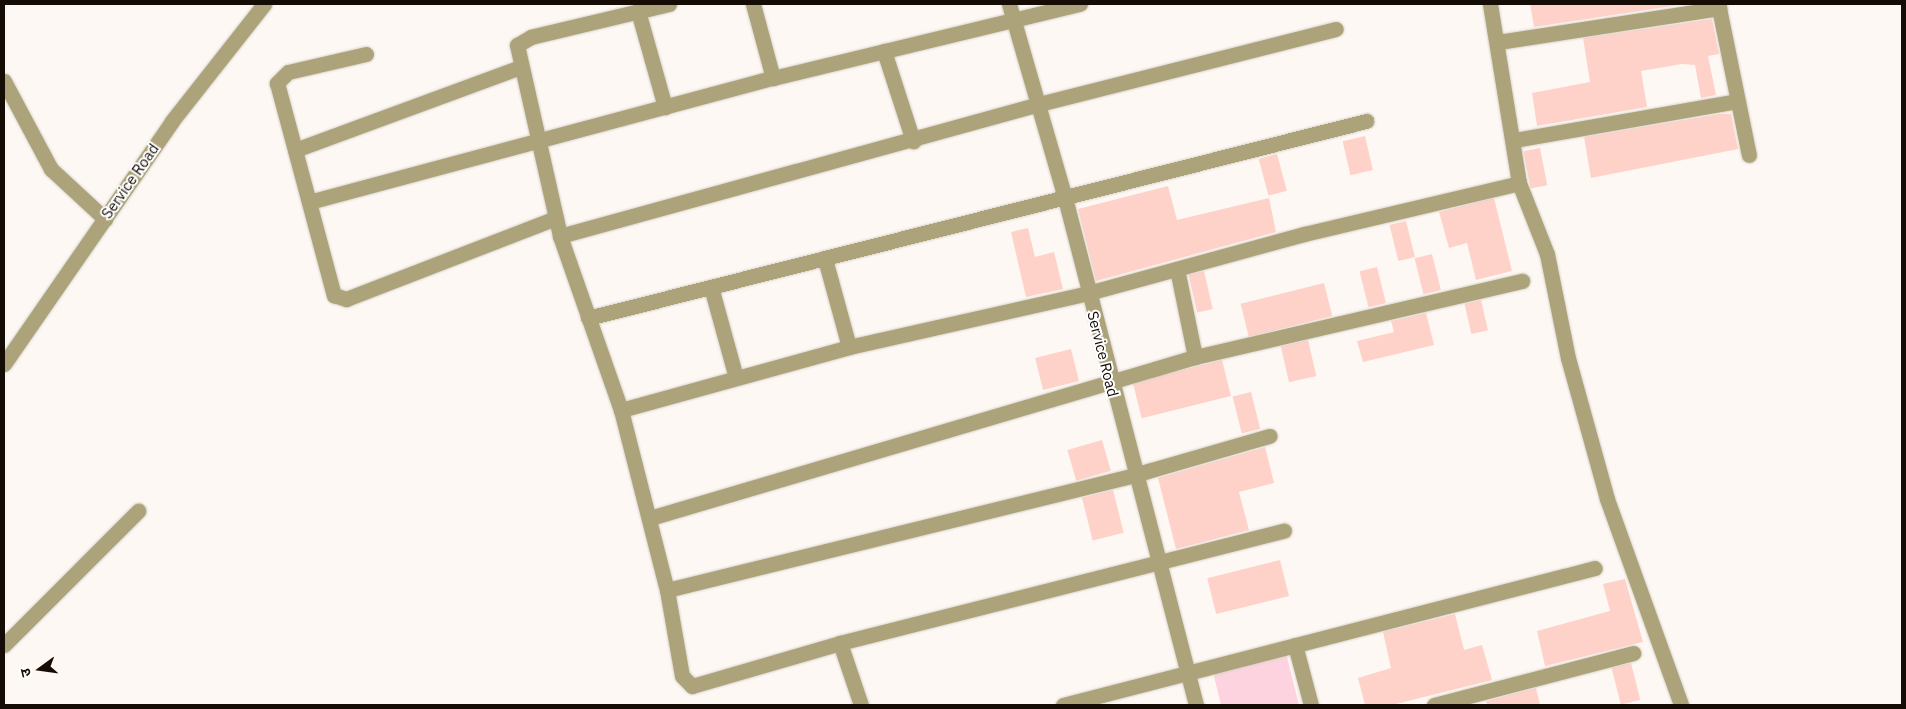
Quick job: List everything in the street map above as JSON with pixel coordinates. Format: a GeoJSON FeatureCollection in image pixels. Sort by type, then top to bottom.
{"type":"FeatureCollection","features":[{"type":"Feature","properties":{"kind":"street","name":"Service Road"},"geometry":{"type":"LineString","coordinates":[[4,364],[172,121],[264,4]]}},
{"type":"Feature","properties":{"kind":"street"},"geometry":{"type":"LineString","coordinates":[[669,4],[531,37],[517,45],[560,236],[621,410],[667,590],[682,676],[692,686],[840,643],[1284,531]]}},
{"type":"Feature","properties":{"kind":"street"},"geometry":{"type":"LineString","coordinates":[[753,4],[773,78]]}},
{"type":"Feature","properties":{"kind":"street","name":"Service Road"},"geometry":{"type":"LineString","coordinates":[[1009,4],[1065,198],[1134,475],[1196,705]]}},
{"type":"Feature","properties":{"kind":"street"},"geometry":{"type":"LineString","coordinates":[[309,202],[773,78],[1014,22],[1080,4]]}},
{"type":"Feature","properties":{"kind":"street"},"geometry":{"type":"LineString","coordinates":[[1490,4],[1514,140],[1519,183],[1546,254],[1568,358],[1607,499],[1681,705]]}},
{"type":"Feature","properties":{"kind":"street"},"geometry":{"type":"LineString","coordinates":[[1498,42],[1719,6],[1749,155]]}},
{"type":"Feature","properties":{"kind":"street"},"geometry":{"type":"LineString","coordinates":[[638,11],[666,107]]}},
{"type":"Feature","properties":{"kind":"street"},"geometry":{"type":"LineString","coordinates":[[560,236],[913,141],[1039,104],[1336,29]]}},
{"type":"Feature","properties":{"kind":"street"},"geometry":{"type":"LineString","coordinates":[[884,51],[913,141]]}},
{"type":"Feature","properties":{"kind":"street"},"geometry":{"type":"LineString","coordinates":[[366,54],[288,72],[278,80],[331,288],[346,299],[556,218]]}},
{"type":"Feature","properties":{"kind":"street"},"geometry":{"type":"LineString","coordinates":[[295,150],[521,67]]}},
{"type":"Feature","properties":{"kind":"street"},"geometry":{"type":"LineString","coordinates":[[4,81],[51,169],[105,219]]}},
{"type":"Feature","properties":{"kind":"street"},"geometry":{"type":"LineString","coordinates":[[1514,140],[1737,101]]}},
{"type":"Feature","properties":{"kind":"street"},"geometry":{"type":"LineString","coordinates":[[588,318],[1366,121]]}},
{"type":"Feature","properties":{"kind":"street"},"geometry":{"type":"LineString","coordinates":[[621,410],[849,348],[1088,293],[1519,183]]}},
{"type":"Feature","properties":{"kind":"street"},"geometry":{"type":"LineString","coordinates":[[825,259],[849,348]]}},
{"type":"Feature","properties":{"kind":"street"},"geometry":{"type":"LineString","coordinates":[[1177,269],[1196,357]]}},
{"type":"Feature","properties":{"kind":"street"},"geometry":{"type":"LineString","coordinates":[[650,518],[1196,357],[1522,281]]}},
{"type":"Feature","properties":{"kind":"street"},"geometry":{"type":"LineString","coordinates":[[711,288],[736,378]]}},
{"type":"Feature","properties":{"kind":"street"},"geometry":{"type":"LineString","coordinates":[[667,590],[1134,475],[1269,436]]}},
{"type":"Feature","properties":{"kind":"street"},"geometry":{"type":"LineString","coordinates":[[4,645],[138,511]]}},
{"type":"Feature","properties":{"kind":"street"},"geometry":{"type":"LineString","coordinates":[[1062,705],[1595,568]]}},
{"type":"Feature","properties":{"kind":"street"},"geometry":{"type":"LineString","coordinates":[[840,643],[861,705]]}},
{"type":"Feature","properties":{"kind":"street"},"geometry":{"type":"LineString","coordinates":[[1295,645],[1311,705]]}},
{"type":"Feature","properties":{"kind":"street"},"geometry":{"type":"LineString","coordinates":[[1434,705],[1633,653]]}},
{"type":"Feature","properties":{"kind":"shaded area"},"geometry":{"type":"Polygon","coordinates":[[[1286,653],[1299,705],[1221,705],[1213,672],[1286,653]]]}},
{"type":"Feature","properties":{"kind":"building"},"geometry":{"type":"Polygon","coordinates":[[[1530,4],[1685,4],[1534,27],[1530,4]]]}},
{"type":"Feature","properties":{"kind":"building"},"geometry":{"type":"Polygon","coordinates":[[[1712,19],[1719,54],[1708,56],[1716,95],[1701,98],[1695,65],[1682,64],[1641,71],[1647,107],[1537,126],[1532,93],[1590,82],[1583,38],[1712,19]]]}},
{"type":"Feature","properties":{"kind":"building"},"geometry":{"type":"Polygon","coordinates":[[[1719,114],[1731,114],[1738,149],[1591,178],[1584,137],[1719,114]]]}},
{"type":"Feature","properties":{"kind":"building"},"geometry":{"type":"Polygon","coordinates":[[[1365,136],[1373,170],[1350,175],[1343,141],[1365,136]]]}},
{"type":"Feature","properties":{"kind":"building"},"geometry":{"type":"Polygon","coordinates":[[[1540,148],[1547,185],[1531,189],[1523,151],[1540,148]]]}},
{"type":"Feature","properties":{"kind":"building"},"geometry":{"type":"Polygon","coordinates":[[[1277,154],[1287,191],[1268,196],[1259,159],[1277,154]]]}},
{"type":"Feature","properties":{"kind":"building"},"geometry":{"type":"Polygon","coordinates":[[[1168,186],[1177,220],[1269,198],[1276,232],[1096,281],[1078,209],[1168,186]]]}},
{"type":"Feature","properties":{"kind":"building"},"geometry":{"type":"Polygon","coordinates":[[[1494,198],[1512,271],[1476,280],[1467,243],[1449,248],[1439,212],[1494,198]]]}},
{"type":"Feature","properties":{"kind":"building"},"geometry":{"type":"Polygon","coordinates":[[[1406,221],[1415,257],[1398,261],[1390,225],[1406,221]]]}},
{"type":"Feature","properties":{"kind":"building"},"geometry":{"type":"Polygon","coordinates":[[[1028,228],[1035,257],[1054,252],[1063,289],[1026,297],[1011,232],[1028,228]]]}},
{"type":"Feature","properties":{"kind":"building"},"geometry":{"type":"Polygon","coordinates":[[[1432,254],[1441,290],[1423,294],[1415,258],[1432,254]]]}},
{"type":"Feature","properties":{"kind":"building"},"geometry":{"type":"Polygon","coordinates":[[[1377,267],[1386,303],[1368,307],[1360,271],[1377,267]]]}},
{"type":"Feature","properties":{"kind":"building"},"geometry":{"type":"Polygon","coordinates":[[[1204,271],[1213,309],[1197,313],[1188,275],[1204,271]]]}},
{"type":"Feature","properties":{"kind":"building"},"geometry":{"type":"Polygon","coordinates":[[[1324,283],[1332,316],[1249,337],[1241,304],[1324,283]]]}},
{"type":"Feature","properties":{"kind":"building"},"geometry":{"type":"Polygon","coordinates":[[[1481,300],[1488,330],[1471,334],[1464,304],[1481,300]]]}},
{"type":"Feature","properties":{"kind":"building"},"geometry":{"type":"Polygon","coordinates":[[[1426,313],[1434,345],[1363,362],[1357,341],[1394,332],[1391,321],[1426,313]]]}},
{"type":"Feature","properties":{"kind":"building"},"geometry":{"type":"Polygon","coordinates":[[[1308,340],[1316,376],[1289,382],[1281,346],[1308,340]]]}},
{"type":"Feature","properties":{"kind":"building"},"geometry":{"type":"Polygon","coordinates":[[[1071,349],[1079,381],[1043,390],[1035,358],[1071,349]]]}},
{"type":"Feature","properties":{"kind":"building"},"geometry":{"type":"Polygon","coordinates":[[[1222,360],[1231,396],[1142,418],[1133,382],[1222,360]]]}},
{"type":"Feature","properties":{"kind":"building"},"geometry":{"type":"Polygon","coordinates":[[[1251,392],[1260,429],[1242,433],[1233,397],[1251,392]]]}},
{"type":"Feature","properties":{"kind":"building"},"geometry":{"type":"Polygon","coordinates":[[[1102,440],[1111,471],[1076,481],[1067,450],[1102,440]]]}},
{"type":"Feature","properties":{"kind":"building"},"geometry":{"type":"Polygon","coordinates":[[[1265,447],[1274,483],[1239,492],[1249,530],[1176,549],[1158,478],[1265,447]]]}},
{"type":"Feature","properties":{"kind":"building"},"geometry":{"type":"Polygon","coordinates":[[[1113,490],[1124,533],[1093,540],[1082,498],[1113,490]]]}},
{"type":"Feature","properties":{"kind":"building"},"geometry":{"type":"Polygon","coordinates":[[[1280,560],[1289,596],[1216,614],[1207,578],[1280,560]]]}},
{"type":"Feature","properties":{"kind":"building"},"geometry":{"type":"Polygon","coordinates":[[[1625,579],[1643,642],[1545,666],[1537,631],[1610,611],[1603,584],[1625,579]]]}},
{"type":"Feature","properties":{"kind":"building"},"geometry":{"type":"Polygon","coordinates":[[[1455,614],[1464,650],[1482,645],[1492,680],[1392,705],[1365,705],[1358,678],[1391,668],[1383,632],[1455,614]]]}},
{"type":"Feature","properties":{"kind":"building"},"geometry":{"type":"Polygon","coordinates":[[[1631,663],[1640,700],[1621,705],[1612,668],[1631,663]]]}},
{"type":"Feature","properties":{"kind":"building"},"geometry":{"type":"Polygon","coordinates":[[[1536,688],[1540,705],[1487,705],[1486,701],[1536,688]]]}}]}
